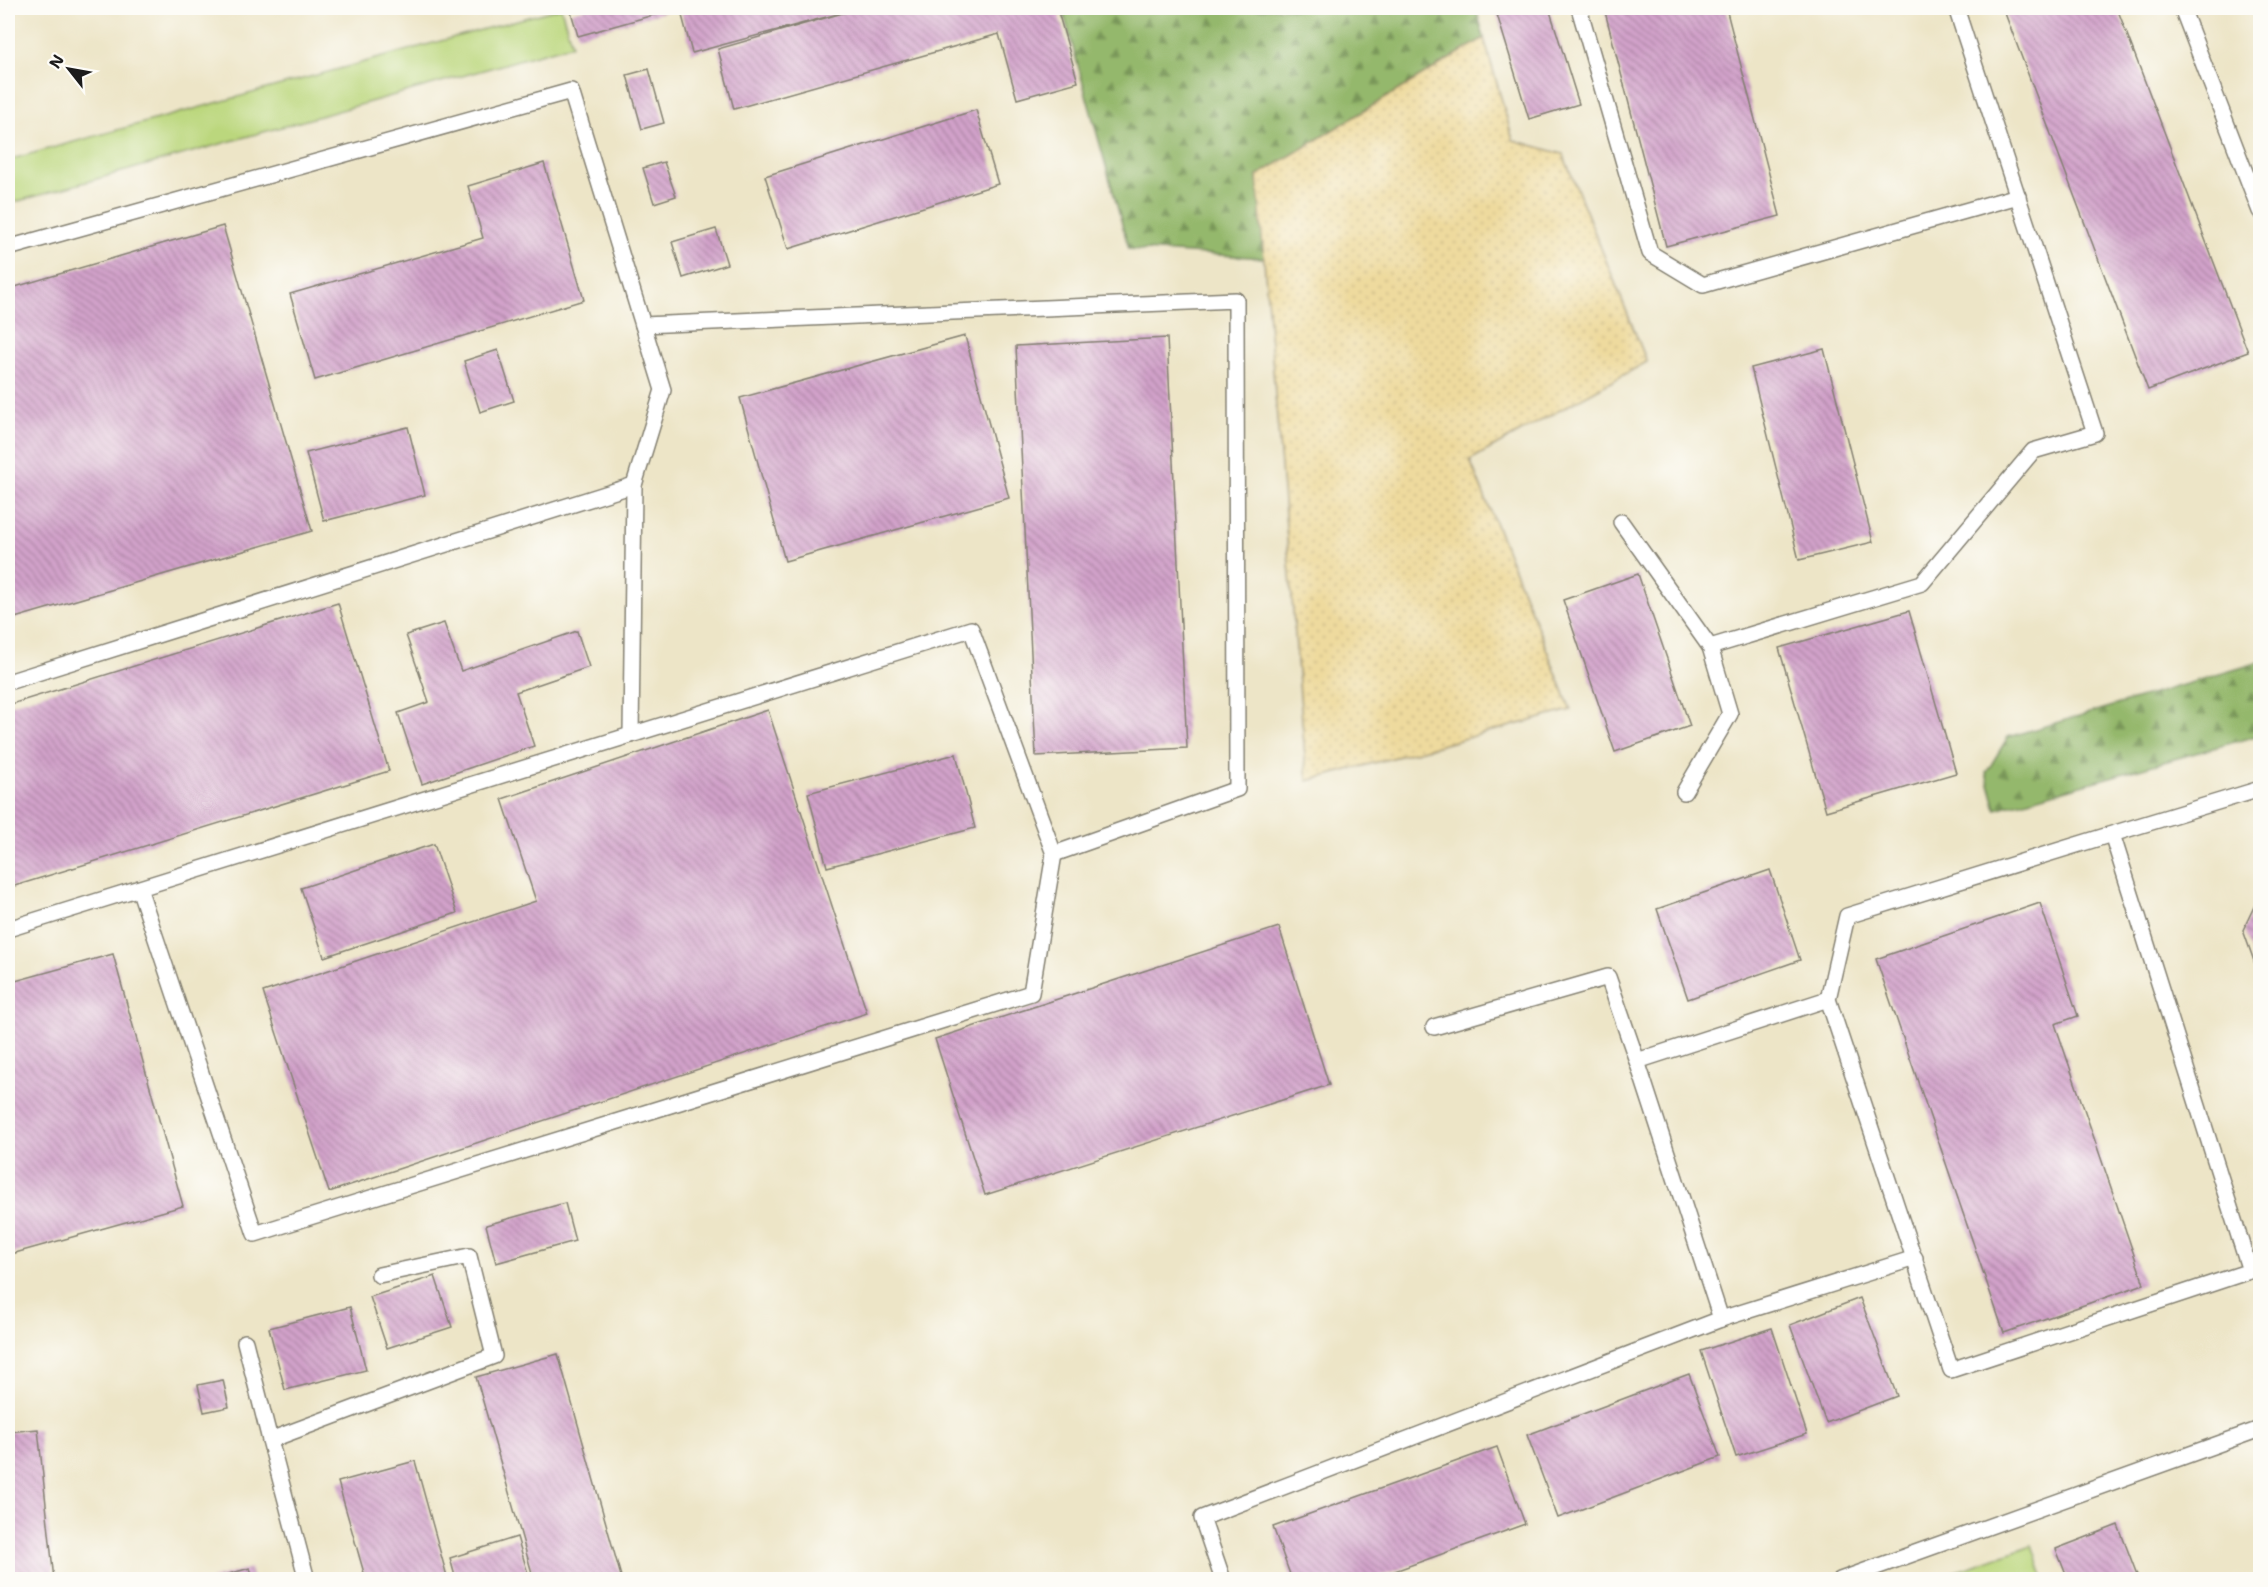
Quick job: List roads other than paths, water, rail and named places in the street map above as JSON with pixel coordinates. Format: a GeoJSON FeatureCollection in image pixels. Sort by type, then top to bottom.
{"type":"FeatureCollection","features":[{"type":"Feature","properties":{"kind":"lane"},"geometry":{"type":"LineString","coordinates":[[1579,8],[1650,253],[1703,285],[2018,196]]}},
{"type":"Feature","properties":{"kind":"lane"},"geometry":{"type":"LineString","coordinates":[[1710,647],[1922,583],[2033,452],[2095,433],[1956,8]]}},
{"type":"Feature","properties":{"kind":"lane"},"geometry":{"type":"LineString","coordinates":[[2182,8],[2260,211]]}},
{"type":"Feature","properties":{"kind":"lane"},"geometry":{"type":"LineString","coordinates":[[8,248],[571,92],[663,390],[634,484],[631,735]]}},
{"type":"Feature","properties":{"kind":"lane"},"geometry":{"type":"LineString","coordinates":[[643,326],[1236,300],[1237,789],[1054,854]]}},
{"type":"Feature","properties":{"kind":"lane"},"geometry":{"type":"LineString","coordinates":[[8,682],[634,484]]}},
{"type":"Feature","properties":{"kind":"lane"},"geometry":{"type":"LineString","coordinates":[[1621,522],[1710,647],[1730,714],[1684,792]]}},
{"type":"Feature","properties":{"kind":"lane"},"geometry":{"type":"LineString","coordinates":[[8,929],[139,888],[971,629],[1054,854],[1031,993],[255,1233],[139,888]]}},
{"type":"Feature","properties":{"kind":"lane"},"geometry":{"type":"LineString","coordinates":[[2112,834],[2250,1271],[1951,1370],[1828,999],[1846,916],[2112,834],[2260,789]]}},
{"type":"Feature","properties":{"kind":"lane"},"geometry":{"type":"LineString","coordinates":[[1434,1027],[1608,977],[1720,1319]]}},
{"type":"Feature","properties":{"kind":"lane"},"geometry":{"type":"LineString","coordinates":[[1637,1061],[1828,999]]}},
{"type":"Feature","properties":{"kind":"lane"},"geometry":{"type":"LineString","coordinates":[[270,1440],[494,1356],[469,1256],[379,1275]]}},
{"type":"Feature","properties":{"kind":"lane"},"geometry":{"type":"LineString","coordinates":[[1223,1580],[1202,1518],[1720,1319],[1915,1258]]}},
{"type":"Feature","properties":{"kind":"lane"},"geometry":{"type":"LineString","coordinates":[[245,1342],[307,1580]]}},
{"type":"Feature","properties":{"kind":"lane"},"geometry":{"type":"LineString","coordinates":[[1840,1580],[2260,1429]]}}]}
